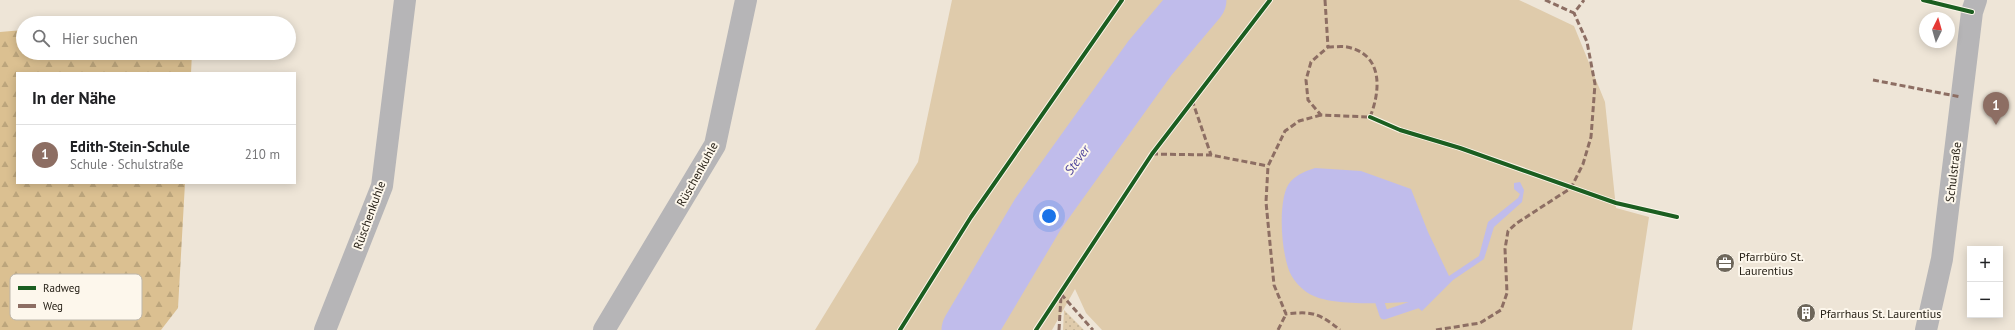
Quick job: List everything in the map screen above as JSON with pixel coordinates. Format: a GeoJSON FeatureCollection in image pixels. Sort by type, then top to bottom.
{"type":"FeatureCollection","features":[{"type":"Feature","properties":{"kind":"street","name":"Rüschenkuhle"},"geometry":{"type":"LineString","coordinates":[[325,330],[382,186],[405,0]]}},
{"type":"Feature","properties":{"kind":"street","name":"Rüschenkuhle"},"geometry":{"type":"LineString","coordinates":[[604,330],[715,145],[746,0]]}},
{"type":"Feature","properties":{"kind":"street","name":"Schulstraße"},"geometry":{"type":"LineString","coordinates":[[1926,330],[1942,259],[1974,6]]}},
{"type":"Feature","properties":{"kind":"shaded area"},"geometry":{"type":"Polygon","coordinates":[[[952,0],[1519,0],[1574,26],[1605,102],[1616,208],[1649,217],[1632,330],[1102,330],[1086,313],[1075,289],[1052,330],[815,330],[918,162],[952,0]]]}},
{"type":"Feature","properties":{"kind":"shaded area"},"geometry":{"type":"Polygon","coordinates":[[[1315,168],[1361,171],[1411,189],[1428,232],[1449,276],[1479,256],[1488,222],[1518,198],[1520,194],[1514,189],[1514,183],[1520,182],[1524,190],[1522,202],[1494,227],[1484,259],[1453,280],[1422,311],[1411,302],[1358,303],[1329,300],[1308,293],[1294,280],[1289,270],[1283,244],[1283,200],[1286,189],[1296,176],[1315,168]]]}},
{"type":"Feature","properties":{"kind":"shaded area"},"geometry":{"type":"Polygon","coordinates":[[[1064,310],[1084,330],[1063,330],[1064,310]]]}},
{"type":"Feature","properties":{"kind":"green space"},"geometry":{"type":"Polygon","coordinates":[[[16,31],[16,60],[192,60],[191,72],[16,72],[16,184],[185,184],[178,308],[161,330],[0,330],[0,32],[16,31]]]}},
{"type":"Feature","properties":{"kind":"waterway","name":"Stever"},"geometry":{"type":"LineString","coordinates":[[969,330],[1038,214],[1150,58],[1199,0]]}},
{"type":"Feature","properties":{"kind":"waterway"},"geometry":{"type":"LineString","coordinates":[[1380,303],[1384,315],[1420,303],[1426,299]]}},
{"type":"Feature","properties":{"kind":"marked path"},"geometry":{"type":"LineString","coordinates":[[1325,0],[1328,47]]}},
{"type":"Feature","properties":{"kind":"marked path"},"geometry":{"type":"LineString","coordinates":[[1545,0],[1574,13],[1584,0]]}},
{"type":"Feature","properties":{"kind":"marked path"},"geometry":{"type":"LineString","coordinates":[[1436,330],[1480,323],[1501,310],[1507,293],[1505,249],[1508,231],[1517,223],[1571,188],[1583,164],[1591,137],[1595,84],[1587,42],[1574,13]]}},
{"type":"Feature","properties":{"kind":"marked path"},"geometry":{"type":"LineString","coordinates":[[1328,47],[1347,47],[1359,51],[1367,57],[1373,65],[1377,85],[1374,107],[1370,117],[1321,115],[1308,100],[1306,80],[1311,62],[1328,47]]}},
{"type":"Feature","properties":{"kind":"marked path"},"geometry":{"type":"LineString","coordinates":[[1873,80],[1961,97]]}},
{"type":"Feature","properties":{"kind":"marked path"},"geometry":{"type":"LineString","coordinates":[[1192,100],[1211,155]]}},
{"type":"Feature","properties":{"kind":"marked path"},"geometry":{"type":"LineString","coordinates":[[1321,115],[1299,121],[1285,131],[1268,166],[1266,202],[1274,285],[1286,314],[1315,314],[1340,330]]}},
{"type":"Feature","properties":{"kind":"marked path"},"geometry":{"type":"LineString","coordinates":[[1152,154],[1211,155],[1268,166]]}},
{"type":"Feature","properties":{"kind":"marked path"},"geometry":{"type":"LineString","coordinates":[[1061,294],[1093,330]]}},
{"type":"Feature","properties":{"kind":"marked path"},"geometry":{"type":"LineString","coordinates":[[1059,330],[1061,296]]}},
{"type":"Feature","properties":{"kind":"marked path"},"geometry":{"type":"LineString","coordinates":[[1278,330],[1286,314]]}},
{"type":"Feature","properties":{"kind":"cycle path"},"geometry":{"type":"LineString","coordinates":[[900,330],[971,217],[1122,0]]}},
{"type":"Feature","properties":{"kind":"cycle path"},"geometry":{"type":"LineString","coordinates":[[1036,330],[1152,154],[1270,0]]}},
{"type":"Feature","properties":{"kind":"cycle path"},"geometry":{"type":"LineString","coordinates":[[1923,0],[1972,12]]}},
{"type":"Feature","properties":{"kind":"cycle path"},"geometry":{"type":"LineString","coordinates":[[1370,117],[1400,130],[1460,148],[1616,203],[1677,217]]}},
{"type":"Feature","properties":{"kind":"place","name":"Edith-Stein-Schule"},"geometry":{"type":"Point","coordinates":[1996,125]}},
{"type":"Feature","properties":{"kind":"place","name":"Pfarrbüro St. Laurentius"},"geometry":{"type":"Point","coordinates":[1725,263]}},
{"type":"Feature","properties":{"kind":"place","name":"Pfarrhaus St. Laurentius"},"geometry":{"type":"Point","coordinates":[1806,313]}}]}
